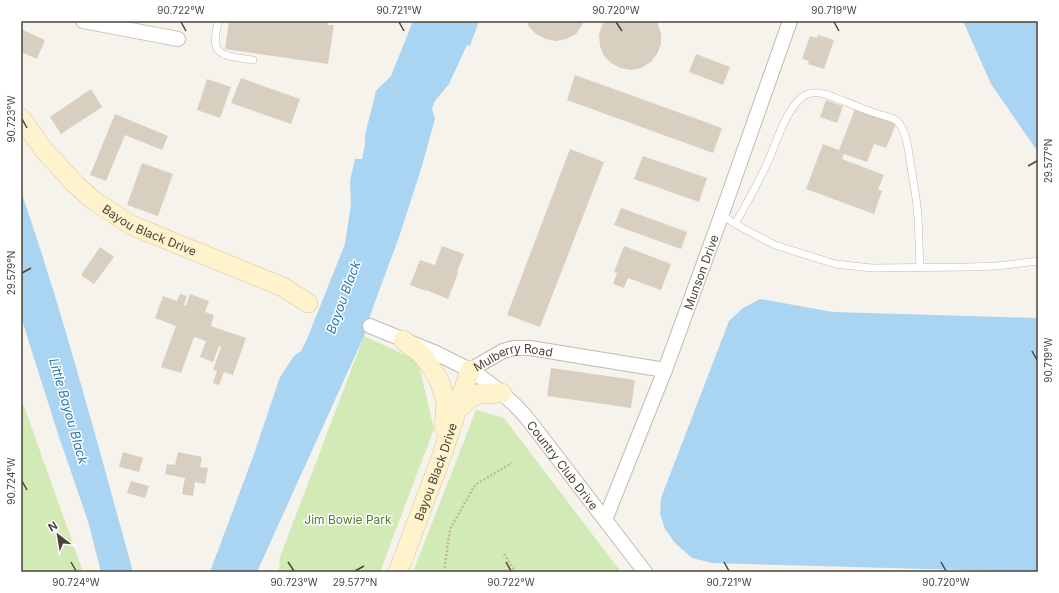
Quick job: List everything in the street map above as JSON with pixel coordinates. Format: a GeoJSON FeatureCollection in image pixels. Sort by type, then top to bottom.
{"type":"FeatureCollection","features":[{"type":"Feature","properties":{"kind":"street"},"geometry":{"type":"LineString","coordinates":[[83,21],[178,39]]}},
{"type":"Feature","properties":{"kind":"street","name":"Munson Drive"},"geometry":{"type":"LineString","coordinates":[[605,520],[665,370],[790,21]]}},
{"type":"Feature","properties":{"kind":"street","name":"Bayou Black Drive"},"geometry":{"type":"LineString","coordinates":[[21,118],[43,148],[75,184],[94,200],[131,225],[283,287],[308,303]]}},
{"type":"Feature","properties":{"kind":"street","name":"Mulberry Road"},"geometry":{"type":"LineString","coordinates":[[370,326],[436,353],[470,370],[503,351],[514,348],[530,348],[665,370]]}},
{"type":"Feature","properties":{"kind":"street"},"geometry":{"type":"LineString","coordinates":[[403,340],[421,354],[439,380],[446,401],[442,455]]}},
{"type":"Feature","properties":{"kind":"street","name":"Bayou Black Drive"},"geometry":{"type":"LineString","coordinates":[[398,572],[442,455],[470,370]]}},
{"type":"Feature","properties":{"kind":"street","name":"Country Club Drive"},"geometry":{"type":"LineString","coordinates":[[470,370],[487,380],[515,405],[645,572]]}},
{"type":"Feature","properties":{"kind":"street"},"geometry":{"type":"LineString","coordinates":[[458,409],[470,398],[479,394],[502,393]]}},
{"type":"Feature","properties":{"kind":"lane"},"geometry":{"type":"LineString","coordinates":[[218,21],[216,48],[227,56],[253,60]]}},
{"type":"Feature","properties":{"kind":"lane"},"geometry":{"type":"LineString","coordinates":[[735,224],[754,191],[785,121],[792,109],[807,94],[816,92],[826,94],[879,115],[895,119],[903,129],[907,142],[915,192],[918,218],[918,248],[920,267]]}},
{"type":"Feature","properties":{"kind":"lane"},"geometry":{"type":"LineString","coordinates":[[721,216],[775,245],[835,264],[872,268],[968,267],[996,266],[1038,261]]}},
{"type":"Feature","properties":{"kind":"path"},"geometry":{"type":"LineString","coordinates":[[444,572],[450,529],[475,485],[512,463]]}},
{"type":"Feature","properties":{"kind":"path"},"geometry":{"type":"LineString","coordinates":[[504,554],[515,572]]}},
{"type":"Feature","properties":{"kind":"green space","name":"Jim Bowie Park"},"geometry":{"type":"Polygon","coordinates":[[[364,336],[418,361],[434,429],[380,572],[279,572],[280,557],[364,336]]]}},
{"type":"Feature","properties":{"kind":"green space"},"geometry":{"type":"Polygon","coordinates":[[[21,405],[24,406],[83,572],[21,572],[21,405]]]}},
{"type":"Feature","properties":{"kind":"green space"},"geometry":{"type":"Polygon","coordinates":[[[476,410],[504,418],[621,572],[413,572],[476,410]]]}},
{"type":"Feature","properties":{"kind":"water","name":"Bayou Black"},"geometry":{"type":"Polygon","coordinates":[[[413,21],[479,21],[470,46],[467,45],[449,84],[434,102],[432,109],[435,119],[422,166],[364,336],[258,572],[210,572],[254,454],[280,377],[294,356],[301,351],[307,339],[345,244],[351,204],[350,181],[355,159],[362,159],[365,145],[365,135],[376,91],[391,76],[413,21]]]}},
{"type":"Feature","properties":{"kind":"water"},"geometry":{"type":"Polygon","coordinates":[[[963,21],[1038,21],[1038,152],[991,84],[963,21]]]}},
{"type":"Feature","properties":{"kind":"water","name":"Little Bayou Black"},"geometry":{"type":"Polygon","coordinates":[[[21,191],[52,285],[94,429],[133,572],[101,572],[88,521],[59,437],[21,317],[21,191]]]}},
{"type":"Feature","properties":{"kind":"water"},"geometry":{"type":"Polygon","coordinates":[[[760,299],[833,312],[1038,318],[1038,572],[712,563],[692,558],[675,543],[665,529],[660,514],[661,498],[729,321],[743,308],[760,299]]]}},
{"type":"Feature","properties":{"kind":"building"},"geometry":{"type":"Polygon","coordinates":[[[229,21],[328,21],[328,25],[334,25],[328,64],[225,49],[229,21]]]}},
{"type":"Feature","properties":{"kind":"building"},"geometry":{"type":"Polygon","coordinates":[[[527,21],[584,21],[576,34],[566,39],[556,41],[546,39],[536,34],[529,27],[527,21]]]}},
{"type":"Feature","properties":{"kind":"building"},"geometry":{"type":"Polygon","coordinates":[[[605,21],[656,21],[661,34],[661,44],[657,54],[651,62],[641,68],[631,70],[620,68],[611,63],[604,56],[600,46],[599,36],[601,27],[605,21]]]}},
{"type":"Feature","properties":{"kind":"building"},"geometry":{"type":"Polygon","coordinates":[[[21,29],[45,40],[37,59],[21,52],[21,29]]]}},
{"type":"Feature","properties":{"kind":"building"},"geometry":{"type":"Polygon","coordinates":[[[818,35],[834,40],[824,69],[808,64],[809,61],[802,59],[810,36],[817,38],[818,35]]]}},
{"type":"Feature","properties":{"kind":"building"},"geometry":{"type":"Polygon","coordinates":[[[696,54],[730,67],[723,85],[689,72],[696,54]]]}},
{"type":"Feature","properties":{"kind":"building"},"geometry":{"type":"Polygon","coordinates":[[[575,75],[722,128],[713,153],[567,100],[575,75]]]}},
{"type":"Feature","properties":{"kind":"building"},"geometry":{"type":"Polygon","coordinates":[[[241,78],[300,99],[291,124],[231,103],[241,78]]]}},
{"type":"Feature","properties":{"kind":"building"},"geometry":{"type":"Polygon","coordinates":[[[207,79],[231,87],[220,118],[197,110],[207,79]]]}},
{"type":"Feature","properties":{"kind":"building"},"geometry":{"type":"Polygon","coordinates":[[[91,89],[102,107],[61,134],[50,117],[91,89]]]}},
{"type":"Feature","properties":{"kind":"building"},"geometry":{"type":"Polygon","coordinates":[[[826,100],[843,106],[837,123],[820,117],[826,100]]]}},
{"type":"Feature","properties":{"kind":"building"},"geometry":{"type":"Polygon","coordinates":[[[855,109],[896,124],[886,148],[874,144],[867,162],[844,154],[842,159],[884,175],[878,189],[882,191],[874,214],[806,189],[823,144],[839,150],[855,109]]]}},
{"type":"Feature","properties":{"kind":"building"},"geometry":{"type":"Polygon","coordinates":[[[115,114],[168,136],[162,150],[125,135],[106,181],[90,175],[115,114]]]}},
{"type":"Feature","properties":{"kind":"building"},"geometry":{"type":"Polygon","coordinates":[[[570,149],[604,162],[540,327],[507,315],[570,149]]]}},
{"type":"Feature","properties":{"kind":"building"},"geometry":{"type":"Polygon","coordinates":[[[643,156],[707,178],[699,202],[634,179],[643,156]]]}},
{"type":"Feature","properties":{"kind":"building"},"geometry":{"type":"Polygon","coordinates":[[[142,163],[173,174],[158,216],[127,205],[142,163]]]}},
{"type":"Feature","properties":{"kind":"building"},"geometry":{"type":"Polygon","coordinates":[[[621,208],[687,232],[681,249],[614,225],[621,208]]]}},
{"type":"Feature","properties":{"kind":"building"},"geometry":{"type":"Polygon","coordinates":[[[442,246],[464,254],[448,299],[410,285],[420,260],[435,265],[442,246]]]}},
{"type":"Feature","properties":{"kind":"building"},"geometry":{"type":"Polygon","coordinates":[[[624,246],[671,264],[661,290],[628,278],[624,288],[613,284],[617,273],[614,272],[624,246]]]}},
{"type":"Feature","properties":{"kind":"building"},"geometry":{"type":"Polygon","coordinates":[[[100,247],[114,257],[94,284],[81,275],[100,247]]]}},
{"type":"Feature","properties":{"kind":"building"},"geometry":{"type":"Polygon","coordinates":[[[180,294],[187,296],[184,305],[186,306],[190,294],[209,301],[205,312],[214,315],[211,326],[246,338],[233,375],[224,372],[219,385],[213,383],[217,371],[213,370],[221,347],[219,346],[213,362],[200,357],[206,341],[194,337],[181,373],[161,367],[176,326],[155,318],[163,296],[177,301],[180,294]]]}},
{"type":"Feature","properties":{"kind":"building"},"geometry":{"type":"Polygon","coordinates":[[[551,368],[635,380],[631,408],[547,396],[551,368]]]}},
{"type":"Feature","properties":{"kind":"building"},"geometry":{"type":"Polygon","coordinates":[[[123,452],[143,458],[139,472],[119,467],[123,452]]]}},
{"type":"Feature","properties":{"kind":"building"},"geometry":{"type":"Polygon","coordinates":[[[178,452],[202,457],[200,467],[208,468],[205,484],[195,482],[193,496],[182,494],[185,478],[165,474],[167,464],[175,465],[178,452]]]}},
{"type":"Feature","properties":{"kind":"building"},"geometry":{"type":"Polygon","coordinates":[[[131,481],[149,486],[145,498],[127,493],[131,481]]]}}]}
